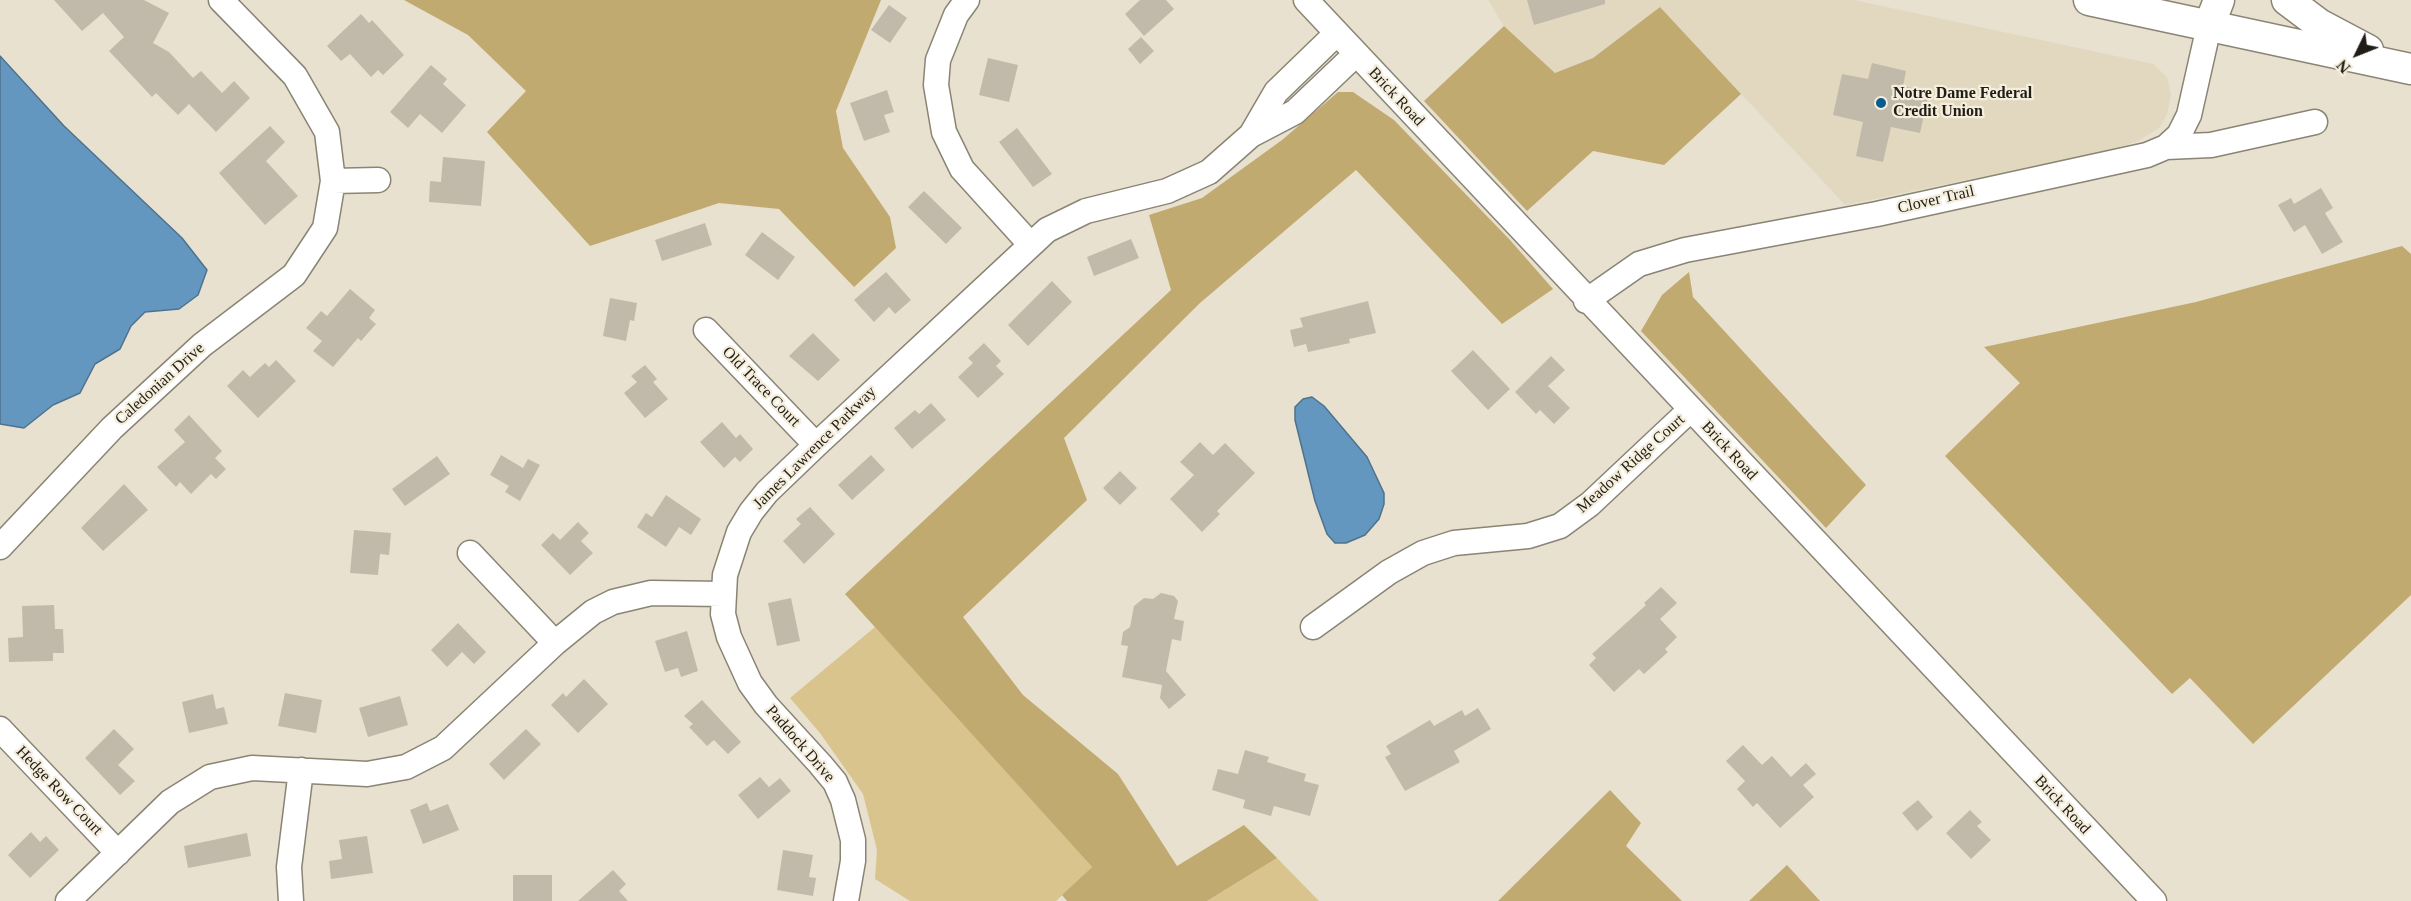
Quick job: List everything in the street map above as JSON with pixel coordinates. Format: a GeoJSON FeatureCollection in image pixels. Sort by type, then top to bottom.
{"type":"FeatureCollection","features":[{"type":"Feature","properties":{"kind":"main road"},"geometry":{"type":"LineString","coordinates":[[2089,0],[2213,9],[2404,68]]}},
{"type":"Feature","properties":{"kind":"main road"},"geometry":{"type":"LineString","coordinates":[[2287,0],[2319,24],[2404,68]]}},
{"type":"Feature","properties":{"kind":"street"},"geometry":{"type":"LineString","coordinates":[[221,0],[295,76],[327,132],[333,181],[378,180]]}},
{"type":"Feature","properties":{"kind":"street"},"geometry":{"type":"LineString","coordinates":[[967,0],[956,15],[938,60],[936,85],[944,132],[953,155],[967,176],[1030,244]]}},
{"type":"Feature","properties":{"kind":"street","name":"Brick Road"},"geometry":{"type":"LineString","coordinates":[[1306,0],[1586,301],[2154,901]]}},
{"type":"Feature","properties":{"kind":"street"},"geometry":{"type":"LineString","coordinates":[[2166,147],[2179,135],[2189,115],[2213,9]]}},
{"type":"Feature","properties":{"kind":"street","name":"James Lawrence Parkway"},"geometry":{"type":"LineString","coordinates":[[1251,135],[1276,92],[1337,33]]}},
{"type":"Feature","properties":{"kind":"street","name":"James Lawrence Parkway"},"geometry":{"type":"LineString","coordinates":[[723,594],[730,554],[751,512],[767,492],[1030,244],[1064,219],[1167,191],[1209,172],[1251,135],[1295,112],[1356,54]]}},
{"type":"Feature","properties":{"kind":"street"},"geometry":{"type":"LineString","coordinates":[[2166,147],[2211,145],[2315,122]]}},
{"type":"Feature","properties":{"kind":"street","name":"Clover Trail"},"geometry":{"type":"LineString","coordinates":[[1586,301],[1639,264],[1685,250],[1877,214],[2147,155],[2166,147]]}},
{"type":"Feature","properties":{"kind":"street","name":"Caledonian Drive"},"geometry":{"type":"LineString","coordinates":[[0,547],[128,413],[202,345],[294,275],[325,228],[333,181]]}},
{"type":"Feature","properties":{"kind":"street","name":"Old Trace Court"},"geometry":{"type":"LineString","coordinates":[[706,330],[816,445]]}},
{"type":"Feature","properties":{"kind":"street","name":"Meadow Ridge Court"},"geometry":{"type":"LineString","coordinates":[[1313,627],[1389,572],[1423,553],[1454,543],[1528,536],[1560,526],[1590,504],[1690,410]]}},
{"type":"Feature","properties":{"kind":"street"},"geometry":{"type":"LineString","coordinates":[[470,553],[555,643]]}},
{"type":"Feature","properties":{"kind":"street"},"geometry":{"type":"LineString","coordinates":[[68,901],[170,802],[210,777],[252,768],[374,773],[406,767],[428,757],[457,735],[555,643],[593,612],[632,596],[651,593],[723,594]]}},
{"type":"Feature","properties":{"kind":"street","name":"Paddock Drive"},"geometry":{"type":"LineString","coordinates":[[723,594],[729,637],[750,683],[766,705],[835,782],[843,800],[853,840],[854,861],[846,901]]}},
{"type":"Feature","properties":{"kind":"street","name":"Hedge Row Court"},"geometry":{"type":"LineString","coordinates":[[0,729],[118,853]]}},
{"type":"Feature","properties":{"kind":"street"},"geometry":{"type":"LineString","coordinates":[[291,901],[289,867],[301,770]]}},
{"type":"Feature","properties":{"kind":"shaded area"},"geometry":{"type":"Polygon","coordinates":[[[404,0],[881,0],[836,111],[843,148],[890,217],[896,248],[854,287],[779,209],[719,203],[590,246],[487,132],[526,91],[468,35],[404,0]]]}},
{"type":"Feature","properties":{"kind":"shaded area"},"geometry":{"type":"Polygon","coordinates":[[[1488,0],[1854,0],[2153,64],[2167,77],[2171,94],[2167,115],[2159,128],[2138,141],[2111,150],[1845,205],[1660,7],[1593,58],[1555,73],[1504,26],[1488,0]]]}},
{"type":"Feature","properties":{"kind":"shaded area"},"geometry":{"type":"Polygon","coordinates":[[[1660,7],[1741,94],[1664,165],[1593,151],[1527,211],[1424,101],[1504,26],[1555,73],[1593,58],[1660,7]]]}},
{"type":"Feature","properties":{"kind":"shaded area"},"geometry":{"type":"Polygon","coordinates":[[[1338,92],[1353,92],[1394,120],[1510,240],[1553,289],[1502,324],[1356,170],[1200,303],[1064,438],[1087,500],[963,617],[1023,695],[1118,774],[1177,866],[1244,825],[1277,858],[1207,901],[1067,901],[1062,895],[1092,867],[845,594],[1171,290],[1149,215],[1202,198],[1282,140],[1338,92]]]}},
{"type":"Feature","properties":{"kind":"shaded area"},"geometry":{"type":"Polygon","coordinates":[[[2402,246],[2411,254],[2411,595],[2253,744],[2190,678],[2172,694],[1945,456],[2020,383],[1984,347],[2196,302],[2402,246]]]}},
{"type":"Feature","properties":{"kind":"shaded area"},"geometry":{"type":"Polygon","coordinates":[[[1689,272],[1693,297],[1866,485],[1826,528],[1641,331],[1662,295],[1689,272]]]}},
{"type":"Feature","properties":{"kind":"shaded area"},"geometry":{"type":"Polygon","coordinates":[[[875,627],[1092,867],[1056,901],[910,901],[875,879],[877,850],[863,794],[820,733],[790,698],[875,627]]]}},
{"type":"Feature","properties":{"kind":"shaded area"},"geometry":{"type":"Polygon","coordinates":[[[1610,790],[1641,823],[1626,846],[1682,901],[1498,901],[1610,790]]]}},
{"type":"Feature","properties":{"kind":"shaded area"},"geometry":{"type":"Polygon","coordinates":[[[1277,858],[1319,901],[1207,901],[1277,858]]]}},
{"type":"Feature","properties":{"kind":"shaded area"},"geometry":{"type":"Polygon","coordinates":[[[1787,865],[1820,901],[1749,901],[1787,865]]]}},
{"type":"Feature","properties":{"kind":"water"},"geometry":{"type":"Polygon","coordinates":[[[0,56],[64,126],[182,238],[207,270],[198,295],[179,309],[145,312],[131,326],[120,349],[95,364],[80,393],[53,405],[24,428],[0,424],[0,56]]]}},
{"type":"Feature","properties":{"kind":"water"},"geometry":{"type":"Polygon","coordinates":[[[1312,397],[1324,406],[1367,457],[1384,493],[1384,504],[1379,519],[1365,535],[1346,543],[1335,543],[1327,534],[1315,501],[1295,420],[1295,407],[1303,399],[1312,397]]]}},
{"type":"Feature","properties":{"kind":"building"},"geometry":{"type":"Polygon","coordinates":[[[54,0],[144,0],[169,13],[153,43],[169,52],[193,78],[201,71],[222,93],[234,81],[250,98],[216,132],[189,104],[178,115],[156,93],[152,97],[109,51],[124,37],[103,13],[82,31],[54,0]]]}},
{"type":"Feature","properties":{"kind":"building"},"geometry":{"type":"Polygon","coordinates":[[[1140,0],[1166,0],[1174,9],[1144,36],[1125,14],[1140,0]]]}},
{"type":"Feature","properties":{"kind":"building"},"geometry":{"type":"Polygon","coordinates":[[[1527,0],[1605,0],[1605,4],[1534,25],[1527,0]]]}},
{"type":"Feature","properties":{"kind":"building"},"geometry":{"type":"Polygon","coordinates":[[[889,5],[907,18],[890,43],[871,30],[889,5]]]}},
{"type":"Feature","properties":{"kind":"building"},"geometry":{"type":"Polygon","coordinates":[[[361,14],[369,23],[372,20],[404,55],[383,75],[378,70],[371,77],[350,54],[341,61],[327,46],[361,14]]]}},
{"type":"Feature","properties":{"kind":"building"},"geometry":{"type":"Polygon","coordinates":[[[1141,37],[1154,51],[1140,64],[1128,49],[1141,37]]]}},
{"type":"Feature","properties":{"kind":"building"},"geometry":{"type":"Polygon","coordinates":[[[988,58],[1018,65],[1009,102],[979,95],[988,58]]]}},
{"type":"Feature","properties":{"kind":"building","name":"Notre Dame Federal Credit Union"},"geometry":{"type":"Polygon","coordinates":[[[1872,63],[1906,71],[1903,86],[1929,92],[1920,133],[1891,127],[1883,162],[1856,156],[1863,122],[1833,115],[1842,74],[1868,79],[1872,63]]]}},
{"type":"Feature","properties":{"kind":"building"},"geometry":{"type":"Polygon","coordinates":[[[431,65],[447,79],[443,84],[466,105],[442,133],[420,114],[408,128],[390,112],[431,65]]]}},
{"type":"Feature","properties":{"kind":"building"},"geometry":{"type":"Polygon","coordinates":[[[887,90],[894,112],[884,115],[890,132],[864,141],[850,103],[887,90]]]}},
{"type":"Feature","properties":{"kind":"building"},"geometry":{"type":"Polygon","coordinates":[[[270,126],[285,142],[266,161],[298,196],[265,225],[219,173],[270,126]]]}},
{"type":"Feature","properties":{"kind":"building"},"geometry":{"type":"Polygon","coordinates":[[[1017,128],[1052,174],[1033,187],[999,142],[1017,128]]]}},
{"type":"Feature","properties":{"kind":"building"},"geometry":{"type":"Polygon","coordinates":[[[443,157],[485,161],[481,206],[429,202],[430,181],[441,182],[443,157]]]}},
{"type":"Feature","properties":{"kind":"building"},"geometry":{"type":"Polygon","coordinates":[[[2321,188],[2333,208],[2325,213],[2343,242],[2322,254],[2305,225],[2294,232],[2278,205],[2291,198],[2294,204],[2321,188]]]}},
{"type":"Feature","properties":{"kind":"building"},"geometry":{"type":"Polygon","coordinates":[[[924,191],[962,228],[946,244],[908,207],[924,191]]]}},
{"type":"Feature","properties":{"kind":"building"},"geometry":{"type":"Polygon","coordinates":[[[705,223],[712,245],[662,261],[655,240],[705,223]]]}},
{"type":"Feature","properties":{"kind":"building"},"geometry":{"type":"Polygon","coordinates":[[[762,232],[795,257],[778,280],[745,255],[762,232]]]}},
{"type":"Feature","properties":{"kind":"building"},"geometry":{"type":"Polygon","coordinates":[[[1131,239],[1139,258],[1094,276],[1087,257],[1131,239]]]}},
{"type":"Feature","properties":{"kind":"building"},"geometry":{"type":"Polygon","coordinates":[[[886,272],[911,300],[895,314],[889,307],[874,322],[854,300],[886,272]]]}},
{"type":"Feature","properties":{"kind":"building"},"geometry":{"type":"Polygon","coordinates":[[[1052,281],[1072,302],[1028,346],[1008,325],[1052,281]]]}},
{"type":"Feature","properties":{"kind":"building"},"geometry":{"type":"Polygon","coordinates":[[[350,289],[375,310],[369,318],[376,324],[361,341],[358,338],[333,367],[313,351],[322,341],[306,328],[321,311],[327,316],[350,289]]]}},
{"type":"Feature","properties":{"kind":"building"},"geometry":{"type":"Polygon","coordinates":[[[610,298],[637,303],[634,321],[630,320],[626,341],[603,336],[610,298]]]}},
{"type":"Feature","properties":{"kind":"building"},"geometry":{"type":"Polygon","coordinates":[[[1368,301],[1376,333],[1349,339],[1350,343],[1308,352],[1306,344],[1294,347],[1290,330],[1303,327],[1300,318],[1368,301]]]}},
{"type":"Feature","properties":{"kind":"building"},"geometry":{"type":"Polygon","coordinates":[[[813,333],[840,360],[818,381],[789,356],[813,333]]]}},
{"type":"Feature","properties":{"kind":"building"},"geometry":{"type":"Polygon","coordinates":[[[984,343],[1001,361],[996,366],[1004,374],[978,398],[958,377],[973,363],[968,358],[984,343]]]}},
{"type":"Feature","properties":{"kind":"building"},"geometry":{"type":"Polygon","coordinates":[[[1473,350],[1510,389],[1488,410],[1451,371],[1473,350]]]}},
{"type":"Feature","properties":{"kind":"building"},"geometry":{"type":"Polygon","coordinates":[[[1551,356],[1565,370],[1548,386],[1570,408],[1554,424],[1540,410],[1536,414],[1515,392],[1551,356]]]}},
{"type":"Feature","properties":{"kind":"building"},"geometry":{"type":"Polygon","coordinates":[[[276,360],[296,381],[258,418],[227,386],[243,370],[250,377],[265,363],[269,367],[276,360]]]}},
{"type":"Feature","properties":{"kind":"building"},"geometry":{"type":"Polygon","coordinates":[[[645,365],[657,379],[653,382],[668,399],[645,418],[624,393],[637,382],[631,376],[645,365]]]}},
{"type":"Feature","properties":{"kind":"building"},"geometry":{"type":"Polygon","coordinates":[[[931,403],[946,420],[912,449],[894,428],[915,410],[919,414],[931,403]]]}},
{"type":"Feature","properties":{"kind":"building"},"geometry":{"type":"Polygon","coordinates":[[[189,415],[222,451],[215,458],[226,469],[216,479],[211,474],[191,494],[180,482],[176,487],[157,467],[185,442],[174,430],[189,415]]]}},
{"type":"Feature","properties":{"kind":"building"},"geometry":{"type":"Polygon","coordinates":[[[722,422],[736,438],[740,434],[753,449],[740,462],[735,457],[724,468],[700,442],[722,422]]]}},
{"type":"Feature","properties":{"kind":"building"},"geometry":{"type":"Polygon","coordinates":[[[1200,442],[1213,455],[1225,443],[1255,473],[1217,511],[1220,514],[1202,532],[1170,499],[1194,475],[1180,462],[1200,442]]]}},
{"type":"Feature","properties":{"kind":"building"},"geometry":{"type":"Polygon","coordinates":[[[501,455],[523,468],[528,459],[540,465],[520,501],[505,492],[509,486],[490,475],[501,455]]]}},
{"type":"Feature","properties":{"kind":"building"},"geometry":{"type":"Polygon","coordinates":[[[871,455],[885,470],[852,500],[838,485],[871,455]]]}},
{"type":"Feature","properties":{"kind":"building"},"geometry":{"type":"Polygon","coordinates":[[[437,456],[450,474],[405,506],[392,489],[437,456]]]}},
{"type":"Feature","properties":{"kind":"building"},"geometry":{"type":"Polygon","coordinates":[[[1120,471],[1137,488],[1120,505],[1103,488],[1120,471]]]}},
{"type":"Feature","properties":{"kind":"building"},"geometry":{"type":"Polygon","coordinates":[[[124,484],[148,510],[103,551],[81,528],[124,484]]]}},
{"type":"Feature","properties":{"kind":"building"},"geometry":{"type":"Polygon","coordinates":[[[666,495],[701,519],[691,535],[679,527],[666,547],[637,527],[646,513],[652,517],[666,495]]]}},
{"type":"Feature","properties":{"kind":"building"},"geometry":{"type":"Polygon","coordinates":[[[810,507],[835,534],[804,564],[783,541],[801,524],[796,519],[810,507]]]}},
{"type":"Feature","properties":{"kind":"building"},"geometry":{"type":"Polygon","coordinates":[[[578,522],[589,533],[581,541],[593,553],[570,575],[541,545],[553,533],[560,540],[578,522]]]}},
{"type":"Feature","properties":{"kind":"building"},"geometry":{"type":"Polygon","coordinates":[[[354,530],[391,533],[389,555],[380,554],[378,575],[350,573],[354,530]]]}},
{"type":"Feature","properties":{"kind":"building"},"geometry":{"type":"Polygon","coordinates":[[[1661,587],[1677,603],[1660,619],[1677,637],[1665,649],[1668,652],[1644,674],[1639,669],[1614,692],[1589,665],[1596,658],[1592,654],[1646,605],[1644,603],[1661,587]]]}},
{"type":"Feature","properties":{"kind":"building"},"geometry":{"type":"Polygon","coordinates":[[[1161,593],[1174,596],[1178,601],[1174,619],[1184,621],[1181,641],[1172,639],[1166,671],[1186,695],[1169,709],[1160,698],[1162,685],[1122,677],[1128,646],[1121,645],[1123,632],[1130,627],[1134,606],[1144,598],[1153,599],[1161,593]]]}},
{"type":"Feature","properties":{"kind":"building"},"geometry":{"type":"Polygon","coordinates":[[[791,598],[800,641],[777,646],[768,603],[791,598]]]}},
{"type":"Feature","properties":{"kind":"building"},"geometry":{"type":"Polygon","coordinates":[[[54,605],[55,629],[63,629],[64,653],[53,653],[53,661],[9,662],[8,638],[23,637],[22,606],[54,605]]]}},
{"type":"Feature","properties":{"kind":"building"},"geometry":{"type":"Polygon","coordinates":[[[458,623],[486,652],[474,664],[462,652],[447,667],[431,650],[458,623]]]}},
{"type":"Feature","properties":{"kind":"building"},"geometry":{"type":"Polygon","coordinates":[[[687,631],[698,671],[681,677],[678,668],[665,672],[655,641],[687,631]]]}},
{"type":"Feature","properties":{"kind":"building"},"geometry":{"type":"Polygon","coordinates":[[[584,679],[608,704],[578,733],[551,705],[563,693],[566,697],[584,679]]]}},
{"type":"Feature","properties":{"kind":"building"},"geometry":{"type":"Polygon","coordinates":[[[285,693],[322,700],[316,733],[278,726],[285,693]]]}},
{"type":"Feature","properties":{"kind":"building"},"geometry":{"type":"Polygon","coordinates":[[[213,694],[216,709],[224,707],[228,724],[189,733],[182,702],[213,694]]]}},
{"type":"Feature","properties":{"kind":"building"},"geometry":{"type":"Polygon","coordinates":[[[400,696],[408,725],[368,737],[359,708],[400,696]]]}},
{"type":"Feature","properties":{"kind":"building"},"geometry":{"type":"Polygon","coordinates":[[[702,700],[741,742],[728,754],[714,740],[707,746],[689,727],[693,724],[684,716],[702,700]]]}},
{"type":"Feature","properties":{"kind":"building"},"geometry":{"type":"Polygon","coordinates":[[[1478,708],[1491,729],[1454,751],[1460,762],[1405,791],[1385,757],[1391,754],[1386,746],[1430,720],[1434,726],[1462,710],[1465,716],[1478,708]]]}},
{"type":"Feature","properties":{"kind":"building"},"geometry":{"type":"Polygon","coordinates":[[[114,729],[134,749],[118,765],[135,781],[120,795],[85,758],[114,729]]]}},
{"type":"Feature","properties":{"kind":"building"},"geometry":{"type":"Polygon","coordinates":[[[526,729],[541,744],[504,780],[489,764],[526,729]]]}},
{"type":"Feature","properties":{"kind":"building"},"geometry":{"type":"Polygon","coordinates":[[[1743,745],[1762,765],[1772,756],[1791,777],[1806,763],[1816,774],[1803,785],[1814,797],[1780,828],[1757,803],[1753,807],[1737,789],[1745,781],[1726,761],[1743,745]]]}},
{"type":"Feature","properties":{"kind":"building"},"geometry":{"type":"Polygon","coordinates":[[[1245,750],[1269,757],[1267,762],[1306,774],[1304,781],[1319,785],[1310,816],[1274,806],[1271,816],[1243,808],[1245,800],[1212,790],[1218,769],[1238,774],[1245,750]]]}},
{"type":"Feature","properties":{"kind":"building"},"geometry":{"type":"Polygon","coordinates":[[[760,777],[769,787],[780,778],[791,791],[758,819],[738,795],[760,777]]]}},
{"type":"Feature","properties":{"kind":"building"},"geometry":{"type":"Polygon","coordinates":[[[1918,800],[1933,817],[1917,831],[1902,813],[1918,800]]]}},
{"type":"Feature","properties":{"kind":"building"},"geometry":{"type":"Polygon","coordinates":[[[427,803],[430,811],[448,804],[459,830],[423,844],[410,810],[427,803]]]}},
{"type":"Feature","properties":{"kind":"building"},"geometry":{"type":"Polygon","coordinates":[[[1970,810],[1982,822],[1977,826],[1991,840],[1971,859],[1946,833],[1970,810]]]}},
{"type":"Feature","properties":{"kind":"building"},"geometry":{"type":"Polygon","coordinates":[[[31,832],[40,842],[46,836],[59,850],[30,878],[8,855],[31,832]]]}},
{"type":"Feature","properties":{"kind":"building"},"geometry":{"type":"Polygon","coordinates":[[[247,833],[251,856],[188,868],[184,846],[247,833]]]}},
{"type":"Feature","properties":{"kind":"building"},"geometry":{"type":"Polygon","coordinates":[[[367,836],[373,873],[331,879],[329,861],[342,859],[339,840],[367,836]]]}},
{"type":"Feature","properties":{"kind":"building"},"geometry":{"type":"Polygon","coordinates":[[[783,850],[813,855],[809,877],[816,878],[813,896],[777,890],[783,850]]]}},
{"type":"Feature","properties":{"kind":"building"},"geometry":{"type":"Polygon","coordinates":[[[613,870],[626,884],[619,891],[628,901],[578,901],[613,870]]]}},
{"type":"Feature","properties":{"kind":"building"},"geometry":{"type":"Polygon","coordinates":[[[513,875],[552,875],[552,901],[513,901],[513,875]]]}},
{"type":"Feature","properties":{"kind":"place","name":"Notre Dame Federal Credit Union"},"geometry":{"type":"Point","coordinates":[1881,103]}}]}
